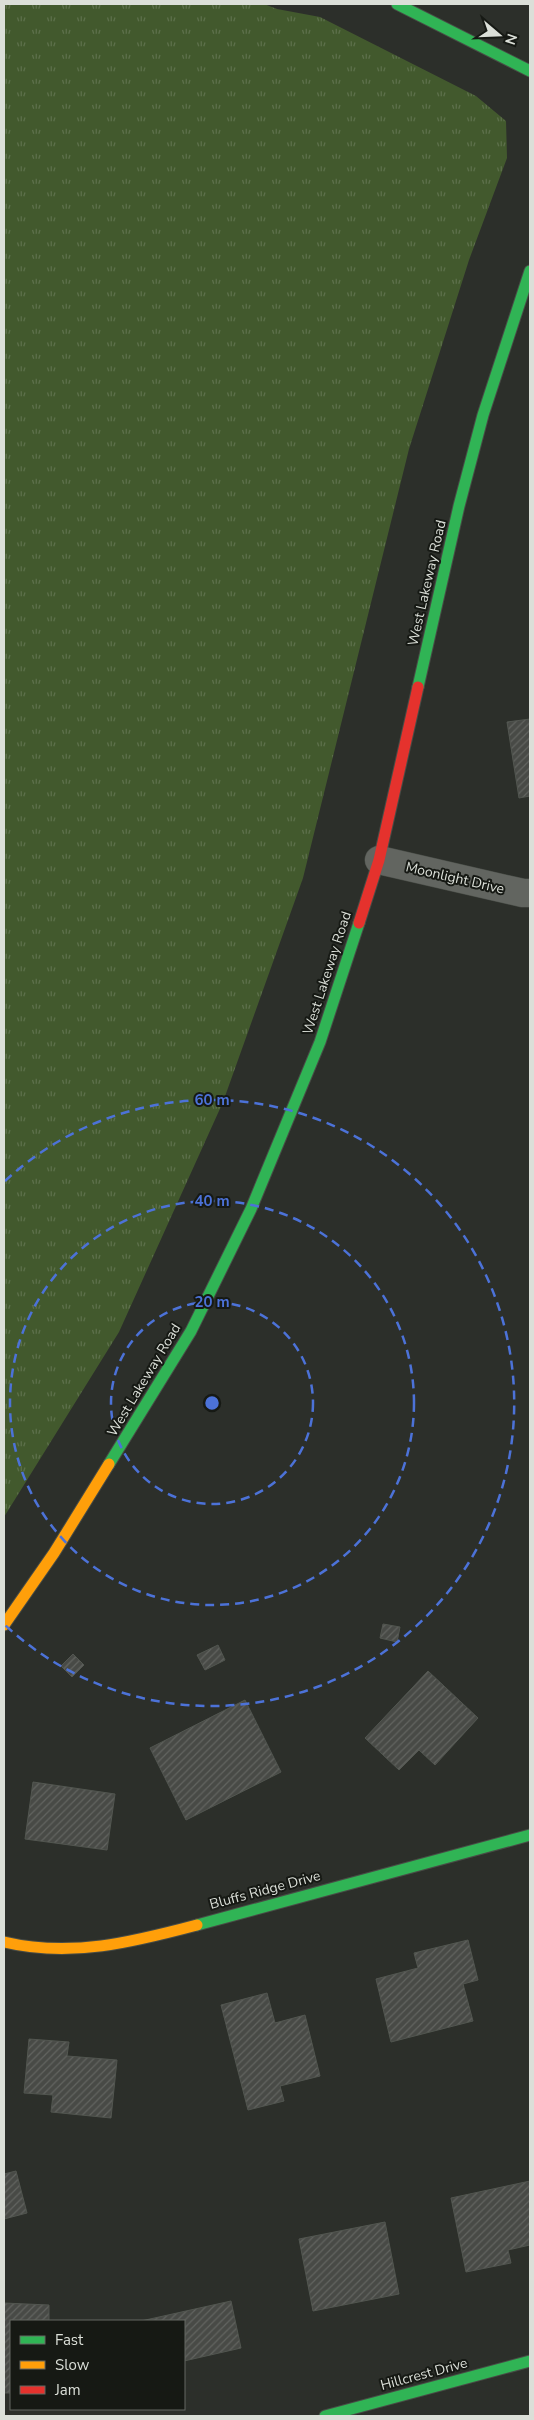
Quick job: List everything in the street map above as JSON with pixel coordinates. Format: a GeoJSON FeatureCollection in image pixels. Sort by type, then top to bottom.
{"type":"FeatureCollection","features":[{"type":"Feature","properties":{"kind":"street"},"geometry":{"type":"LineString","coordinates":[[397,4],[530,71]]}},
{"type":"Feature","properties":{"kind":"street","name":"West Lakeway Road"},"geometry":{"type":"LineString","coordinates":[[4,1625],[59,1545],[191,1331],[252,1209],[320,1042],[380,860],[459,506],[483,416],[530,271]]}},
{"type":"Feature","properties":{"kind":"street","name":"Moonlight Drive"},"geometry":{"type":"LineString","coordinates":[[380,860],[496,888],[530,893]]}},
{"type":"Feature","properties":{"kind":"street","name":"Bluffs Ridge Drive"},"geometry":{"type":"LineString","coordinates":[[4,1942],[19,1947],[71,1948],[131,1943],[530,1835]]}},
{"type":"Feature","properties":{"kind":"street","name":"Hillcrest Drive"},"geometry":{"type":"LineString","coordinates":[[325,2416],[530,2361]]}},
{"type":"Feature","properties":{"kind":"green space"},"geometry":{"type":"Polygon","coordinates":[[[4,4],[264,4],[277,9],[320,17],[476,96],[506,121],[507,158],[469,260],[409,449],[303,878],[223,1102],[119,1332],[4,1517],[4,4]]]}},
{"type":"Feature","properties":{"kind":"building"},"geometry":{"type":"Polygon","coordinates":[[[530,719],[530,796],[519,798],[507,722],[530,719]]]}},
{"type":"Feature","properties":{"kind":"building"},"geometry":{"type":"Polygon","coordinates":[[[383,1624],[400,1627],[397,1642],[380,1638],[383,1624]]]}},
{"type":"Feature","properties":{"kind":"building"},"geometry":{"type":"Polygon","coordinates":[[[218,1645],[225,1660],[205,1670],[197,1655],[218,1645]]]}},
{"type":"Feature","properties":{"kind":"building"},"geometry":{"type":"Polygon","coordinates":[[[73,1654],[84,1665],[72,1677],[61,1666],[73,1654]]]}},
{"type":"Feature","properties":{"kind":"building"},"geometry":{"type":"Polygon","coordinates":[[[428,1671],[478,1718],[435,1765],[419,1750],[399,1770],[365,1738],[428,1671]]]}},
{"type":"Feature","properties":{"kind":"building"},"geometry":{"type":"Polygon","coordinates":[[[245,1700],[281,1772],[186,1820],[150,1748],[245,1700]]]}},
{"type":"Feature","properties":{"kind":"building"},"geometry":{"type":"Polygon","coordinates":[[[33,1782],[115,1794],[107,1850],[25,1839],[33,1782]]]}},
{"type":"Feature","properties":{"kind":"building"},"geometry":{"type":"Polygon","coordinates":[[[468,1940],[478,1980],[463,1984],[473,2021],[391,2042],[376,1979],[418,1968],[414,1953],[468,1940]]]}},
{"type":"Feature","properties":{"kind":"building"},"geometry":{"type":"Polygon","coordinates":[[[267,1993],[275,2023],[305,2015],[320,2076],[280,2086],[284,2101],[248,2110],[221,2005],[267,1993]]]}},
{"type":"Feature","properties":{"kind":"building"},"geometry":{"type":"Polygon","coordinates":[[[29,2039],[69,2042],[67,2056],[117,2060],[111,2118],[51,2112],[53,2095],[24,2093],[29,2039]]]}},
{"type":"Feature","properties":{"kind":"building"},"geometry":{"type":"Polygon","coordinates":[[[16,2171],[27,2213],[4,2219],[4,2174],[16,2171]]]}},
{"type":"Feature","properties":{"kind":"building"},"geometry":{"type":"Polygon","coordinates":[[[530,2181],[530,2245],[508,2250],[511,2263],[466,2272],[451,2198],[530,2181]]]}},
{"type":"Feature","properties":{"kind":"building"},"geometry":{"type":"Polygon","coordinates":[[[385,2222],[399,2294],[313,2311],[299,2239],[385,2222]]]}},
{"type":"Feature","properties":{"kind":"building"},"geometry":{"type":"Polygon","coordinates":[[[231,2301],[241,2348],[185,2361],[185,2320],[146,2320],[231,2301]]]}},
{"type":"Feature","properties":{"kind":"building"},"geometry":{"type":"Polygon","coordinates":[[[4,2303],[49,2305],[49,2320],[10,2320],[10,2393],[4,2393],[4,2303]]]}},
{"type":"Feature","properties":{"kind":"traffic: fast"},"geometry":{"type":"LineString","coordinates":[[397,4],[530,71]]}},
{"type":"Feature","properties":{"kind":"traffic: fast"},"geometry":{"type":"LineString","coordinates":[[418,687],[459,506],[483,415],[530,271]]}},
{"type":"Feature","properties":{"kind":"traffic: fast"},"geometry":{"type":"LineString","coordinates":[[109,1464],[191,1331],[251,1209],[320,1042],[359,923]]}},
{"type":"Feature","properties":{"kind":"traffic: fast"},"geometry":{"type":"LineString","coordinates":[[197,1925],[530,1835]]}},
{"type":"Feature","properties":{"kind":"traffic: fast"},"geometry":{"type":"LineString","coordinates":[[325,2416],[530,2361]]}},
{"type":"Feature","properties":{"kind":"traffic: slow"},"geometry":{"type":"LineString","coordinates":[[4,1625],[54,1553],[109,1464]]}},
{"type":"Feature","properties":{"kind":"traffic: slow"},"geometry":{"type":"LineString","coordinates":[[4,1942],[29,1947],[53,1948],[102,1946],[197,1925]]}},
{"type":"Feature","properties":{"kind":"traffic: jam"},"geometry":{"type":"LineString","coordinates":[[359,923],[379,860],[418,687]]}}]}
